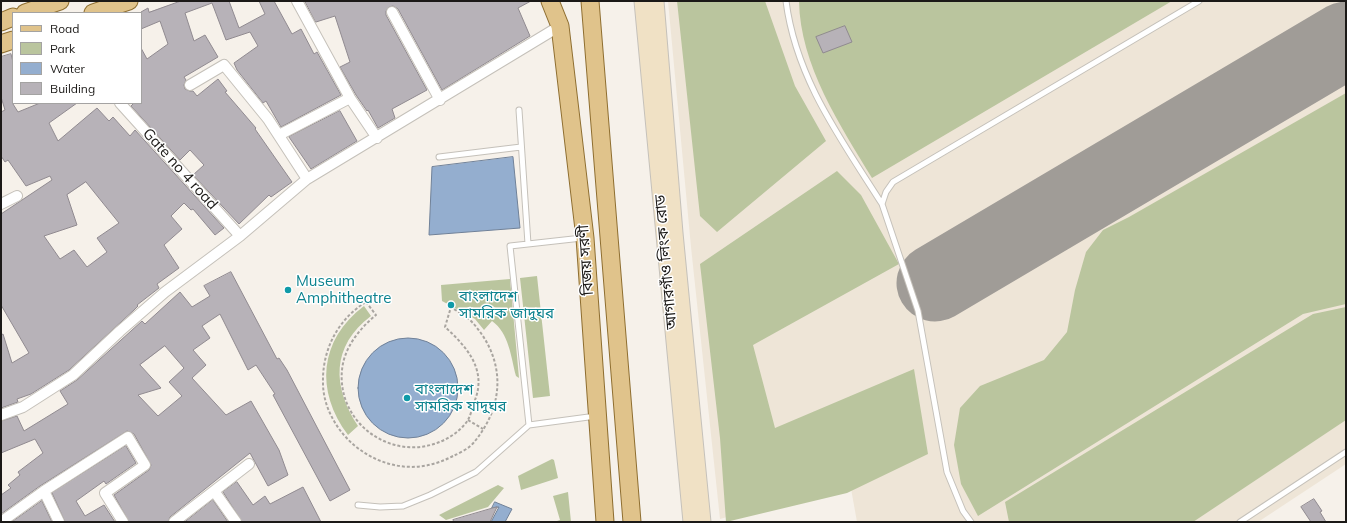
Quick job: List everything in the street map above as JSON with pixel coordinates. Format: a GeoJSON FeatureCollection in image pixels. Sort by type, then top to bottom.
{"type":"FeatureCollection","features":[{"type":"Feature","properties":{"kind":"main road"},"geometry":{"type":"LineString","coordinates":[[28,12],[60,1]]}},
{"type":"Feature","properties":{"kind":"main road"},"geometry":{"type":"LineString","coordinates":[[96,12],[129,1]]}},
{"type":"Feature","properties":{"kind":"main road","name":"বিজয় সরণী"},"geometry":{"type":"LineString","coordinates":[[550,1],[560,26],[585,238],[596,416],[605,522]]}},
{"type":"Feature","properties":{"kind":"main road","name":"বিজয় সরণী"},"geometry":{"type":"LineString","coordinates":[[590,1],[632,522]]}},
{"type":"Feature","properties":{"kind":"main road","name":"আগারগাঁও লিংক রোড"},"geometry":{"type":"LineString","coordinates":[[642,1],[691,522]]}},
{"type":"Feature","properties":{"kind":"main road","name":"আগারগাঁও লিংক রোড"},"geometry":{"type":"LineString","coordinates":[[656,1],[675,233],[703,522]]}},
{"type":"Feature","properties":{"kind":"main road"},"geometry":{"type":"LineString","coordinates":[[1,22],[12,17]]}},
{"type":"Feature","properties":{"kind":"main road"},"geometry":{"type":"LineString","coordinates":[[1,44],[12,40]]}},
{"type":"Feature","properties":{"kind":"street"},"geometry":{"type":"LineString","coordinates":[[297,1],[350,98],[377,138]]}},
{"type":"Feature","properties":{"kind":"street"},"geometry":{"type":"LineString","coordinates":[[392,12],[440,100]]}},
{"type":"Feature","properties":{"kind":"street"},"geometry":{"type":"LineString","coordinates":[[1,415],[23,407],[73,375],[165,292],[240,236],[307,179],[440,100],[560,26]]}},
{"type":"Feature","properties":{"kind":"street"},"geometry":{"type":"LineString","coordinates":[[190,85],[224,65],[268,119],[307,179]]}},
{"type":"Feature","properties":{"kind":"street"},"geometry":{"type":"LineString","coordinates":[[279,135],[350,98]]}},
{"type":"Feature","properties":{"kind":"street","name":"Gate no 4 road"},"geometry":{"type":"LineString","coordinates":[[121,104],[240,236]]}},
{"type":"Feature","properties":{"kind":"street"},"geometry":{"type":"LineString","coordinates":[[1,204],[17,196]]}},
{"type":"Feature","properties":{"kind":"street"},"geometry":{"type":"LineString","coordinates":[[1,522],[44,491],[128,438],[145,465],[105,493],[122,522]]}},
{"type":"Feature","properties":{"kind":"street"},"geometry":{"type":"LineString","coordinates":[[174,522],[249,464]]}},
{"type":"Feature","properties":{"kind":"street"},"geometry":{"type":"LineString","coordinates":[[44,491],[59,522]]}},
{"type":"Feature","properties":{"kind":"street"},"geometry":{"type":"LineString","coordinates":[[214,491],[236,522]]}},
{"type":"Feature","properties":{"kind":"lane"},"geometry":{"type":"LineString","coordinates":[[786,1],[793,42],[808,81],[827,117],[882,204],[918,311],[947,472],[963,511],[971,522]]}},
{"type":"Feature","properties":{"kind":"lane"},"geometry":{"type":"LineString","coordinates":[[882,204],[886,192],[893,182],[1199,1]]}},
{"type":"Feature","properties":{"kind":"lane"},"geometry":{"type":"LineString","coordinates":[[519,110],[528,244]]}},
{"type":"Feature","properties":{"kind":"lane"},"geometry":{"type":"LineString","coordinates":[[439,157],[521,147]]}},
{"type":"Feature","properties":{"kind":"lane"},"geometry":{"type":"LineString","coordinates":[[529,426],[510,246],[585,238]]}},
{"type":"Feature","properties":{"kind":"lane"},"geometry":{"type":"LineString","coordinates":[[358,505],[380,507],[403,506],[430,495],[476,472],[529,426],[596,416]]}},
{"type":"Feature","properties":{"kind":"lane"},"geometry":{"type":"LineString","coordinates":[[1240,522],[1346,452]]}},
{"type":"Feature","properties":{"kind":"path"},"geometry":{"type":"LineString","coordinates":[[366,302],[376,315],[359,332],[345,354],[342,370],[342,386],[346,399],[363,428],[387,444],[411,448],[425,447],[446,440],[457,432],[468,420],[477,394],[476,367],[473,357],[464,345],[445,328],[451,307],[470,320],[484,337],[494,357],[498,377],[498,392],[483,429],[475,443],[460,453],[434,464],[408,468],[382,462],[368,456],[350,442],[338,428],[330,413],[323,385],[326,355],[330,343],[341,323],[358,307],[366,302]]}},
{"type":"Feature","properties":{"kind":"path"},"geometry":{"type":"LineString","coordinates":[[468,420],[483,429]]}},
{"type":"Feature","properties":{"kind":"shaded area"},"geometry":{"type":"Polygon","coordinates":[[[668,1],[1346,1],[1346,464],[1258,522],[857,522],[850,483],[720,519],[691,247],[668,1]]]}},
{"type":"Feature","properties":{"kind":"green space"},"geometry":{"type":"Polygon","coordinates":[[[677,1],[765,1],[795,86],[826,141],[717,232],[700,216],[677,1]]]}},
{"type":"Feature","properties":{"kind":"green space"},"geometry":{"type":"Polygon","coordinates":[[[799,1],[1172,1],[872,178],[835,116],[814,71],[806,48],[801,25],[799,1]]]}},
{"type":"Feature","properties":{"kind":"green space"},"geometry":{"type":"Polygon","coordinates":[[[1346,93],[1346,304],[1303,314],[978,516],[961,484],[954,445],[960,408],[980,386],[1044,360],[1067,332],[1075,290],[1086,252],[1103,230],[1129,217],[1346,93]]]}},
{"type":"Feature","properties":{"kind":"green space"},"geometry":{"type":"Polygon","coordinates":[[[837,171],[861,195],[899,264],[753,345],[775,428],[914,369],[928,454],[847,493],[726,522],[720,438],[700,264],[837,171]]]}},
{"type":"Feature","properties":{"kind":"green space"},"geometry":{"type":"Polygon","coordinates":[[[537,276],[550,396],[533,398],[520,278],[537,276]]]}},
{"type":"Feature","properties":{"kind":"green space"},"geometry":{"type":"Polygon","coordinates":[[[510,279],[519,378],[516,376],[506,339],[498,326],[492,321],[484,330],[475,319],[442,301],[441,285],[510,279]]]}},
{"type":"Feature","properties":{"kind":"green space"},"geometry":{"type":"Polygon","coordinates":[[[364,306],[371,316],[348,340],[342,354],[340,368],[340,382],[343,397],[358,426],[348,435],[337,418],[330,401],[327,384],[327,367],[330,350],[338,334],[349,320],[364,306]]]}},
{"type":"Feature","properties":{"kind":"green space"},"geometry":{"type":"Polygon","coordinates":[[[1346,307],[1346,420],[1193,522],[1009,522],[1005,502],[1313,314],[1346,307]]]}},
{"type":"Feature","properties":{"kind":"green space"},"geometry":{"type":"Polygon","coordinates":[[[552,459],[554,460],[558,478],[521,490],[518,476],[552,459]]]}},
{"type":"Feature","properties":{"kind":"green space"},"geometry":{"type":"Polygon","coordinates":[[[498,485],[504,488],[488,507],[446,520],[439,515],[498,485]]]}},
{"type":"Feature","properties":{"kind":"green space"},"geometry":{"type":"Polygon","coordinates":[[[568,492],[571,522],[554,522],[560,520],[553,496],[568,492]]]}},
{"type":"Feature","properties":{"kind":"water"},"geometry":{"type":"Polygon","coordinates":[[[513,157],[520,228],[429,235],[432,167],[513,157]]]}},
{"type":"Feature","properties":{"kind":"water"},"geometry":{"type":"Polygon","coordinates":[[[408,338],[418,339],[436,346],[450,360],[457,378],[457,398],[450,416],[436,430],[418,437],[408,438],[398,437],[380,430],[366,416],[359,398],[358,388],[359,378],[366,360],[380,346],[398,339],[408,338]]]}},
{"type":"Feature","properties":{"kind":"water"},"geometry":{"type":"Polygon","coordinates":[[[495,502],[512,509],[505,522],[491,522],[499,507],[492,508],[495,502]]]}},
{"type":"Feature","properties":{"kind":"building"},"geometry":{"type":"Polygon","coordinates":[[[181,1],[229,1],[239,28],[265,14],[259,1],[274,1],[292,34],[301,29],[314,54],[317,52],[341,95],[281,127],[266,101],[263,103],[237,70],[234,63],[258,46],[250,32],[226,40],[212,3],[185,13],[194,41],[205,35],[218,57],[184,77],[186,80],[184,85],[185,89],[193,91],[197,96],[218,79],[227,91],[225,92],[256,128],[255,129],[292,182],[271,197],[269,195],[239,224],[193,175],[204,165],[190,150],[180,160],[131,106],[133,104],[142,104],[142,50],[147,59],[168,44],[160,21],[142,29],[141,12],[148,8],[149,12],[181,1]]]}},
{"type":"Feature","properties":{"kind":"building"},"geometry":{"type":"Polygon","coordinates":[[[305,1],[531,1],[518,8],[530,36],[442,90],[398,9],[393,6],[389,7],[386,11],[386,15],[427,90],[392,109],[395,118],[378,128],[368,110],[367,111],[356,95],[340,67],[350,62],[335,16],[316,22],[305,1]]]}},
{"type":"Feature","properties":{"kind":"building"},"geometry":{"type":"Polygon","coordinates":[[[845,26],[852,42],[823,53],[816,37],[845,26]]]}},
{"type":"Feature","properties":{"kind":"building"},"geometry":{"type":"Polygon","coordinates":[[[11,54],[12,104],[18,112],[38,104],[76,104],[49,123],[58,141],[97,108],[109,121],[113,117],[130,136],[135,130],[224,228],[215,235],[193,209],[191,210],[184,203],[171,216],[182,229],[164,245],[179,268],[157,284],[159,288],[137,305],[138,306],[134,310],[69,370],[31,394],[17,399],[18,402],[1,408],[1,335],[3,334],[12,363],[29,353],[1,305],[1,214],[52,180],[50,176],[26,186],[8,160],[5,162],[1,156],[1,112],[5,110],[1,97],[1,57],[11,54]],[[86,182],[67,195],[77,225],[44,236],[60,259],[74,250],[87,267],[107,252],[97,238],[119,223],[86,182]]]}},
{"type":"Feature","properties":{"kind":"building"},"geometry":{"type":"Polygon","coordinates":[[[340,111],[357,141],[311,169],[289,137],[340,111]]]}},
{"type":"Feature","properties":{"kind":"building"},"geometry":{"type":"Polygon","coordinates":[[[231,272],[277,359],[279,358],[287,370],[350,490],[330,501],[273,395],[275,394],[256,365],[248,370],[220,314],[202,326],[210,338],[193,350],[206,365],[192,378],[226,415],[251,401],[279,450],[288,475],[268,486],[250,453],[170,517],[168,522],[129,522],[114,495],[149,470],[151,465],[134,434],[127,431],[40,486],[1,514],[1,495],[11,488],[8,485],[20,475],[18,472],[43,453],[35,439],[1,453],[1,421],[17,416],[24,431],[68,404],[60,391],[77,380],[142,321],[145,324],[180,292],[192,307],[210,296],[204,286],[231,272]],[[165,346],[140,365],[161,388],[138,395],[158,416],[182,396],[169,382],[184,368],[165,346]]]}},
{"type":"Feature","properties":{"kind":"building"},"geometry":{"type":"Polygon","coordinates":[[[126,446],[136,463],[106,484],[104,481],[76,501],[85,516],[104,505],[115,522],[65,522],[52,493],[126,446]]]}},
{"type":"Feature","properties":{"kind":"building"},"geometry":{"type":"Polygon","coordinates":[[[237,482],[253,505],[265,496],[270,504],[303,487],[321,522],[242,522],[223,492],[237,482]]]}},
{"type":"Feature","properties":{"kind":"building"},"geometry":{"type":"Polygon","coordinates":[[[1314,499],[1322,511],[1320,512],[1326,522],[1311,522],[1301,507],[1314,499]]]}},
{"type":"Feature","properties":{"kind":"building"},"geometry":{"type":"Polygon","coordinates":[[[213,500],[228,522],[185,522],[213,500]]]}},
{"type":"Feature","properties":{"kind":"building"},"geometry":{"type":"Polygon","coordinates":[[[42,501],[52,522],[12,522],[42,501]]]}},
{"type":"Feature","properties":{"kind":"building"},"geometry":{"type":"Polygon","coordinates":[[[497,507],[490,522],[454,522],[453,520],[497,507]]]}},
{"type":"Feature","properties":{"kind":"runway"},"geometry":{"type":"LineString","coordinates":[[935,283],[1346,40]]}},
{"type":"Feature","properties":{"kind":"place","name":"Museum Amphitheatre"},"geometry":{"type":"Point","coordinates":[288,290]}},
{"type":"Feature","properties":{"kind":"place","name":"বাংলাদেশ সামরিক জাদুঘর"},"geometry":{"type":"Point","coordinates":[451,305]}},
{"type":"Feature","properties":{"kind":"place","name":"বাংলাদেশ সামরিক যাদুঘর"},"geometry":{"type":"Point","coordinates":[407,398]}}]}
